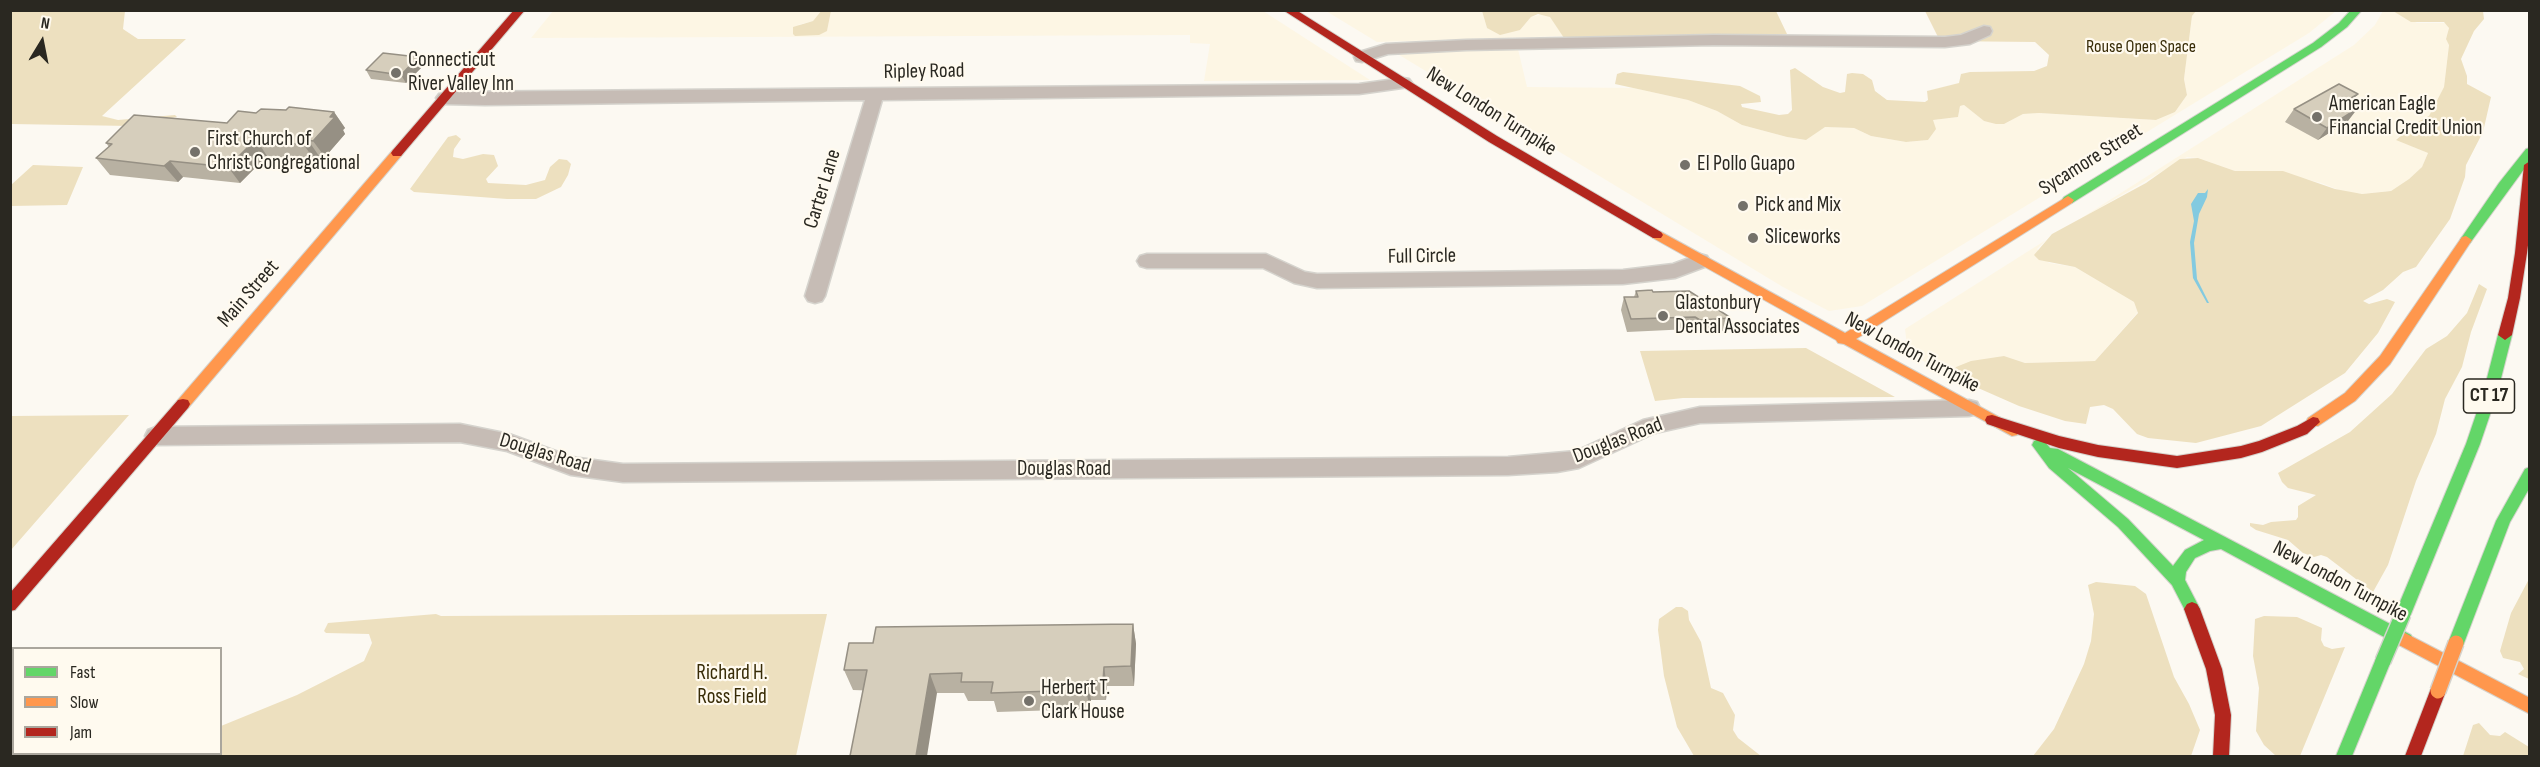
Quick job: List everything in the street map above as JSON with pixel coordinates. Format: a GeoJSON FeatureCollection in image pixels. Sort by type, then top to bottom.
{"type":"FeatureCollection","features":[{"type":"Feature","properties":{"kind":"main road","name":"Main Street"},"geometry":{"type":"LineString","coordinates":[[10,605],[520,10]]}},
{"type":"Feature","properties":{"kind":"main road","name":"New London Turnpike"},"geometry":{"type":"LineString","coordinates":[[1288,10],[1540,167],[1700,261],[1969,408],[2529,707]]}},
{"type":"Feature","properties":{"kind":"main road","name":"Sycamore Street"},"geometry":{"type":"LineString","coordinates":[[1843,339],[2317,45],[2343,25],[2357,10]]}},
{"type":"Feature","properties":{"kind":"main road"},"geometry":{"type":"LineString","coordinates":[[1992,420],[2078,447],[2157,461],[2195,460],[2241,452],[2302,430],[2350,397],[2379,366],[2529,152]]}},
{"type":"Feature","properties":{"kind":"main road","name":"CT 17"},"geometry":{"type":"LineString","coordinates":[[2344,756],[2469,454],[2490,394],[2514,298],[2521,253],[2529,165]]}},
{"type":"Feature","properties":{"kind":"main road"},"geometry":{"type":"LineString","coordinates":[[2039,445],[2054,464],[2123,523],[2177,580],[2199,624],[2214,669],[2223,715],[2221,756]]}},
{"type":"Feature","properties":{"kind":"main road"},"geometry":{"type":"LineString","coordinates":[[2412,756],[2503,521],[2529,473]]}},
{"type":"Feature","properties":{"kind":"main road"},"geometry":{"type":"LineString","coordinates":[[2495,542],[2522,520]]}},
{"type":"Feature","properties":{"kind":"main road"},"geometry":{"type":"LineString","coordinates":[[2177,580],[2179,570],[2190,554],[2208,545],[2221,543]]}},
{"type":"Feature","properties":{"kind":"street"},"geometry":{"type":"LineString","coordinates":[[1362,57],[1386,49],[1466,45],[1726,40],[1946,42],[1972,38],[1984,32]]}},
{"type":"Feature","properties":{"kind":"street","name":"Ripley Road"},"geometry":{"type":"LineString","coordinates":[[446,98],[1359,90],[1403,83]]}},
{"type":"Feature","properties":{"kind":"street","name":"Carter Lane"},"geometry":{"type":"LineString","coordinates":[[815,296],[875,95]]}},
{"type":"Feature","properties":{"kind":"street","name":"Full Circle"},"geometry":{"type":"LineString","coordinates":[[1147,261],[1266,261],[1301,278],[1317,281],[1623,277],[1675,271],[1700,261]]}},
{"type":"Feature","properties":{"kind":"street","name":"Douglas Road"},"geometry":{"type":"LineString","coordinates":[[156,436],[460,433],[509,443],[571,466],[622,473],[1508,466],[1557,463],[1579,459],[1651,426],[1701,415],[1969,408]]}},
{"type":"Feature","properties":{"kind":"shaded area"},"geometry":{"type":"Polygon","coordinates":[[[554,10],[822,11],[813,21],[798,25],[827,31],[831,11],[1263,11],[1370,80],[1204,81],[1210,44],[1190,43],[1190,35],[531,38],[554,10]]]}},
{"type":"Feature","properties":{"kind":"shaded area"},"geometry":{"type":"Polygon","coordinates":[[[1326,11],[1482,11],[1487,28],[1520,30],[1531,17],[1543,14],[1550,16],[1563,36],[1377,42],[1326,11]]]}},
{"type":"Feature","properties":{"kind":"shaded area"},"geometry":{"type":"Polygon","coordinates":[[[2196,11],[2336,11],[2309,33],[1862,306],[1829,311],[1783,287],[1391,50],[1518,49],[1527,87],[1634,88],[1688,100],[1717,111],[1742,125],[1787,137],[1806,140],[1824,127],[1854,128],[1871,136],[1906,142],[1928,140],[1933,120],[1958,117],[1960,106],[1964,105],[1984,121],[2004,124],[2023,114],[2156,120],[2175,112],[2187,95],[2184,79],[2192,16],[2196,11]]]}},
{"type":"Feature","properties":{"kind":"shaded area"},"geometry":{"type":"Polygon","coordinates":[[[2383,11],[2393,11],[2417,23],[2447,23],[2449,28],[2446,39],[2449,44],[2444,87],[2429,117],[2414,124],[2396,139],[2428,153],[2422,167],[2409,179],[2391,191],[2347,193],[2321,183],[2272,171],[2235,171],[2198,158],[2187,157],[2072,224],[2354,45],[2375,25],[2383,11]]]}},
{"type":"Feature","properties":{"kind":"shaded area"},"geometry":{"type":"Polygon","coordinates":[[[2046,240],[2037,249],[2049,263],[2075,267],[2134,302],[2138,312],[2095,361],[2025,363],[2004,356],[1956,367],[1953,372],[1946,373],[1908,353],[1905,329],[2046,240]]]}},
{"type":"Feature","properties":{"kind":"green space"},"geometry":{"type":"Polygon","coordinates":[[[822,10],[831,11],[827,31],[819,35],[795,36],[793,34],[793,27],[813,21],[822,10]]]}},
{"type":"Feature","properties":{"kind":"green space"},"geometry":{"type":"Polygon","coordinates":[[[10,11],[125,11],[123,29],[138,39],[186,39],[102,116],[118,120],[175,115],[177,117],[131,126],[11,124],[10,11]]]}},
{"type":"Feature","properties":{"kind":"green space"},"geometry":{"type":"Polygon","coordinates":[[[1482,11],[1776,11],[1787,34],[1564,38],[1550,17],[1538,14],[1531,17],[1520,30],[1500,35],[1487,28],[1482,11]]]}},
{"type":"Feature","properties":{"kind":"green space","name":"Rouse Open Space"},"geometry":{"type":"Polygon","coordinates":[[[1925,11],[2196,11],[2192,16],[2184,79],[2187,95],[2175,112],[2156,120],[2039,113],[2023,114],[2004,124],[1996,124],[1984,121],[1964,105],[1960,106],[1958,117],[1933,120],[1936,129],[1928,140],[1906,142],[1871,136],[1854,128],[1825,127],[1806,140],[1787,137],[1742,125],[1717,111],[1688,100],[1615,84],[1617,74],[1623,72],[1740,86],[1760,96],[1761,102],[1741,104],[1742,107],[1779,115],[1788,114],[1792,110],[1790,70],[1795,68],[1823,87],[1840,93],[1845,92],[1847,74],[1863,74],[1872,80],[1875,91],[1887,100],[1925,102],[1928,100],[1927,91],[1959,83],[1961,74],[2034,71],[2047,66],[2049,55],[2035,42],[1940,41],[1925,11]]]}},
{"type":"Feature","properties":{"kind":"green space"},"geometry":{"type":"Polygon","coordinates":[[[2393,11],[2483,11],[2484,19],[2474,31],[2461,59],[2467,76],[2467,84],[2491,97],[2483,132],[2466,165],[2465,177],[2450,219],[2416,267],[2403,272],[2383,290],[2363,301],[2369,304],[2387,299],[2395,302],[2378,333],[2345,373],[2261,426],[2196,443],[2148,438],[2137,434],[2113,409],[2104,405],[2090,407],[2086,424],[2065,421],[2019,406],[1969,384],[1953,372],[1956,367],[1971,361],[2004,356],[2025,363],[2095,361],[2138,313],[2134,302],[2075,267],[2039,260],[2034,255],[2052,234],[2146,183],[2180,159],[2198,158],[2235,171],[2283,171],[2335,189],[2362,194],[2391,191],[2409,179],[2422,167],[2428,153],[2396,140],[2414,124],[2429,116],[2444,87],[2449,45],[2446,39],[2449,28],[2444,22],[2411,22],[2393,11]]]}},
{"type":"Feature","properties":{"kind":"green space"},"geometry":{"type":"Polygon","coordinates":[[[456,135],[461,139],[454,149],[453,157],[463,159],[483,154],[494,155],[498,166],[486,179],[488,183],[526,185],[545,180],[550,167],[559,159],[567,160],[571,164],[568,175],[561,187],[536,199],[414,192],[410,189],[448,137],[456,135]]]}},
{"type":"Feature","properties":{"kind":"green space"},"geometry":{"type":"Polygon","coordinates":[[[33,165],[83,167],[67,205],[11,206],[11,185],[33,165]]]}},
{"type":"Feature","properties":{"kind":"green space"},"geometry":{"type":"Polygon","coordinates":[[[2479,284],[2487,289],[2471,332],[2462,367],[2445,399],[2436,434],[2416,481],[2388,565],[2373,592],[2327,557],[2321,555],[2314,557],[2303,553],[2288,540],[2250,526],[2250,523],[2263,525],[2296,520],[2298,506],[2316,495],[2288,488],[2278,473],[2350,432],[2392,394],[2426,349],[2447,336],[2467,313],[2479,284]]]}},
{"type":"Feature","properties":{"kind":"green space"},"geometry":{"type":"Polygon","coordinates":[[[1806,348],[1895,397],[1683,398],[1655,401],[1640,351],[1806,348]]]}},
{"type":"Feature","properties":{"kind":"green space"},"geometry":{"type":"Polygon","coordinates":[[[129,415],[100,448],[11,550],[11,416],[129,415]]]}},
{"type":"Feature","properties":{"kind":"green space"},"geometry":{"type":"Polygon","coordinates":[[[2529,579],[2529,679],[2518,674],[2524,669],[2520,662],[2503,658],[2500,651],[2511,613],[2529,579]]]}},
{"type":"Feature","properties":{"kind":"green space"},"geometry":{"type":"Polygon","coordinates":[[[2096,582],[2135,586],[2146,594],[2174,677],[2200,730],[2191,756],[2033,756],[2054,729],[2084,664],[2091,641],[2094,614],[2088,585],[2096,582]]]}},
{"type":"Feature","properties":{"kind":"green space"},"geometry":{"type":"Polygon","coordinates":[[[1676,607],[1682,607],[1688,611],[1689,620],[1701,642],[1711,688],[1723,693],[1735,715],[1733,730],[1738,738],[1761,756],[1694,756],[1677,727],[1664,676],[1658,630],[1659,619],[1676,607]]]}},
{"type":"Feature","properties":{"kind":"green space","name":"Richard H. Ross Field"},"geometry":{"type":"Polygon","coordinates":[[[436,614],[441,616],[827,614],[796,756],[142,755],[222,755],[222,726],[297,695],[364,661],[372,643],[369,634],[326,633],[324,631],[328,623],[436,614]]]}},
{"type":"Feature","properties":{"kind":"green space"},"geometry":{"type":"Polygon","coordinates":[[[2264,616],[2297,617],[2322,628],[2321,640],[2324,646],[2332,649],[2345,647],[2300,756],[2276,756],[2264,745],[2256,731],[2259,688],[2253,656],[2255,619],[2264,616]]]}},
{"type":"Feature","properties":{"kind":"green space"},"geometry":{"type":"Polygon","coordinates":[[[2479,723],[2490,735],[2500,736],[2505,732],[2529,747],[2529,756],[2463,756],[2473,725],[2479,723]]]}},
{"type":"Feature","properties":{"kind":"water"},"geometry":{"type":"Polygon","coordinates":[[[2208,189],[2199,214],[2194,243],[2197,279],[2209,303],[2207,303],[2193,278],[2190,242],[2194,221],[2191,204],[2198,193],[2205,193],[2208,189]]]}},
{"type":"Feature","properties":{"kind":"building"},"geometry":{"type":"Polygon","coordinates":[[[383,53],[418,57],[401,75],[366,70],[383,53]]]}},
{"type":"Feature","properties":{"kind":"building"},"geometry":{"type":"Polygon","coordinates":[[[2339,84],[2358,94],[2346,101],[2358,108],[2327,128],[2294,109],[2339,84]]]}},
{"type":"Feature","properties":{"kind":"building"},"geometry":{"type":"Polygon","coordinates":[[[289,107],[334,112],[330,117],[335,117],[313,141],[308,140],[304,145],[256,139],[228,167],[170,161],[164,166],[96,158],[112,144],[106,143],[134,115],[227,123],[238,111],[256,113],[261,109],[286,110],[289,107]]]}},
{"type":"Feature","properties":{"kind":"building"},"geometry":{"type":"Polygon","coordinates":[[[1652,290],[1653,292],[1689,291],[1731,318],[1631,319],[1624,297],[1638,297],[1636,291],[1652,290]]]}},
{"type":"Feature","properties":{"kind":"building","name":"Herbert T. Clark House"},"geometry":{"type":"Polygon","coordinates":[[[1133,624],[1131,666],[1104,667],[1103,681],[1087,681],[1086,690],[991,693],[993,682],[961,682],[962,673],[930,674],[916,756],[850,756],[867,670],[844,670],[849,643],[873,643],[876,627],[1133,624]]]}},
{"type":"Feature","properties":{"kind":"traffic: fast"},"geometry":{"type":"LineString","coordinates":[[2068,200],[2317,45],[2343,25],[2357,10]]}},
{"type":"Feature","properties":{"kind":"traffic: fast"},"geometry":{"type":"LineString","coordinates":[[2466,240],[2503,186],[2530,152]]}},
{"type":"Feature","properties":{"kind":"traffic: fast"},"geometry":{"type":"LineString","coordinates":[[2403,614],[2473,444],[2490,394],[2505,335]]}},
{"type":"Feature","properties":{"kind":"traffic: fast"},"geometry":{"type":"LineString","coordinates":[[2039,445],[2054,464],[2123,523],[2177,580],[2192,609]]}},
{"type":"Feature","properties":{"kind":"traffic: fast"},"geometry":{"type":"LineString","coordinates":[[2053,453],[2405,640]]}},
{"type":"Feature","properties":{"kind":"traffic: fast"},"geometry":{"type":"LineString","coordinates":[[2456,643],[2503,521],[2530,473]]}},
{"type":"Feature","properties":{"kind":"traffic: fast"},"geometry":{"type":"LineString","coordinates":[[2177,580],[2179,570],[2190,554],[2208,545],[2221,543]]}},
{"type":"Feature","properties":{"kind":"traffic: fast"},"geometry":{"type":"LineString","coordinates":[[2383,661],[2403,614]]}},
{"type":"Feature","properties":{"kind":"traffic: fast"},"geometry":{"type":"LineString","coordinates":[[2344,756],[2383,661]]}},
{"type":"Feature","properties":{"kind":"traffic: slow"},"geometry":{"type":"LineString","coordinates":[[183,404],[397,153]]}},
{"type":"Feature","properties":{"kind":"traffic: slow"},"geometry":{"type":"LineString","coordinates":[[1843,340],[2068,200]]}},
{"type":"Feature","properties":{"kind":"traffic: slow"},"geometry":{"type":"LineString","coordinates":[[1657,235],[2012,431]]}},
{"type":"Feature","properties":{"kind":"traffic: slow"},"geometry":{"type":"LineString","coordinates":[[2313,422],[2350,397],[2385,360],[2466,240]]}},
{"type":"Feature","properties":{"kind":"traffic: slow"},"geometry":{"type":"LineString","coordinates":[[2405,640],[2530,707]]}},
{"type":"Feature","properties":{"kind":"traffic: slow"},"geometry":{"type":"LineString","coordinates":[[2438,691],[2456,643]]}},
{"type":"Feature","properties":{"kind":"traffic: jam"},"geometry":{"type":"LineString","coordinates":[[397,153],[520,10]]}},
{"type":"Feature","properties":{"kind":"traffic: jam"},"geometry":{"type":"LineString","coordinates":[[1288,10],[1493,139],[1657,235]]}},
{"type":"Feature","properties":{"kind":"traffic: jam"},"geometry":{"type":"LineString","coordinates":[[2505,335],[2521,253],[2530,165]]}},
{"type":"Feature","properties":{"kind":"traffic: jam"},"geometry":{"type":"LineString","coordinates":[[10,605],[183,404]]}},
{"type":"Feature","properties":{"kind":"traffic: jam"},"geometry":{"type":"LineString","coordinates":[[1992,420],[2059,442],[2098,451],[2177,462],[2241,452],[2262,446],[2302,430],[2313,422]]}},
{"type":"Feature","properties":{"kind":"traffic: jam"},"geometry":{"type":"LineString","coordinates":[[2192,609],[2214,669],[2223,715],[2221,756]]}},
{"type":"Feature","properties":{"kind":"traffic: jam"},"geometry":{"type":"LineString","coordinates":[[2413,756],[2438,691]]}},
{"type":"Feature","properties":{"kind":"place","name":"Connecticut River Valley Inn"},"geometry":{"type":"Point","coordinates":[396,73]}},
{"type":"Feature","properties":{"kind":"place","name":"American Eagle Financial Credit Union"},"geometry":{"type":"Point","coordinates":[2317,117]}},
{"type":"Feature","properties":{"kind":"place","name":"First Church of Christ Congregational"},"geometry":{"type":"Point","coordinates":[195,152]}},
{"type":"Feature","properties":{"kind":"place","name":"El Pollo Guapo"},"geometry":{"type":"Point","coordinates":[1685,165]}},
{"type":"Feature","properties":{"kind":"place","name":"Pick and Mix"},"geometry":{"type":"Point","coordinates":[1743,206]}},
{"type":"Feature","properties":{"kind":"place","name":"Sliceworks"},"geometry":{"type":"Point","coordinates":[1753,238]}},
{"type":"Feature","properties":{"kind":"place","name":"Glastonbury Dental Associates"},"geometry":{"type":"Point","coordinates":[1663,316]}},
{"type":"Feature","properties":{"kind":"place","name":"Herbert T. Clark House"},"geometry":{"type":"Point","coordinates":[1029,701]}}]}
